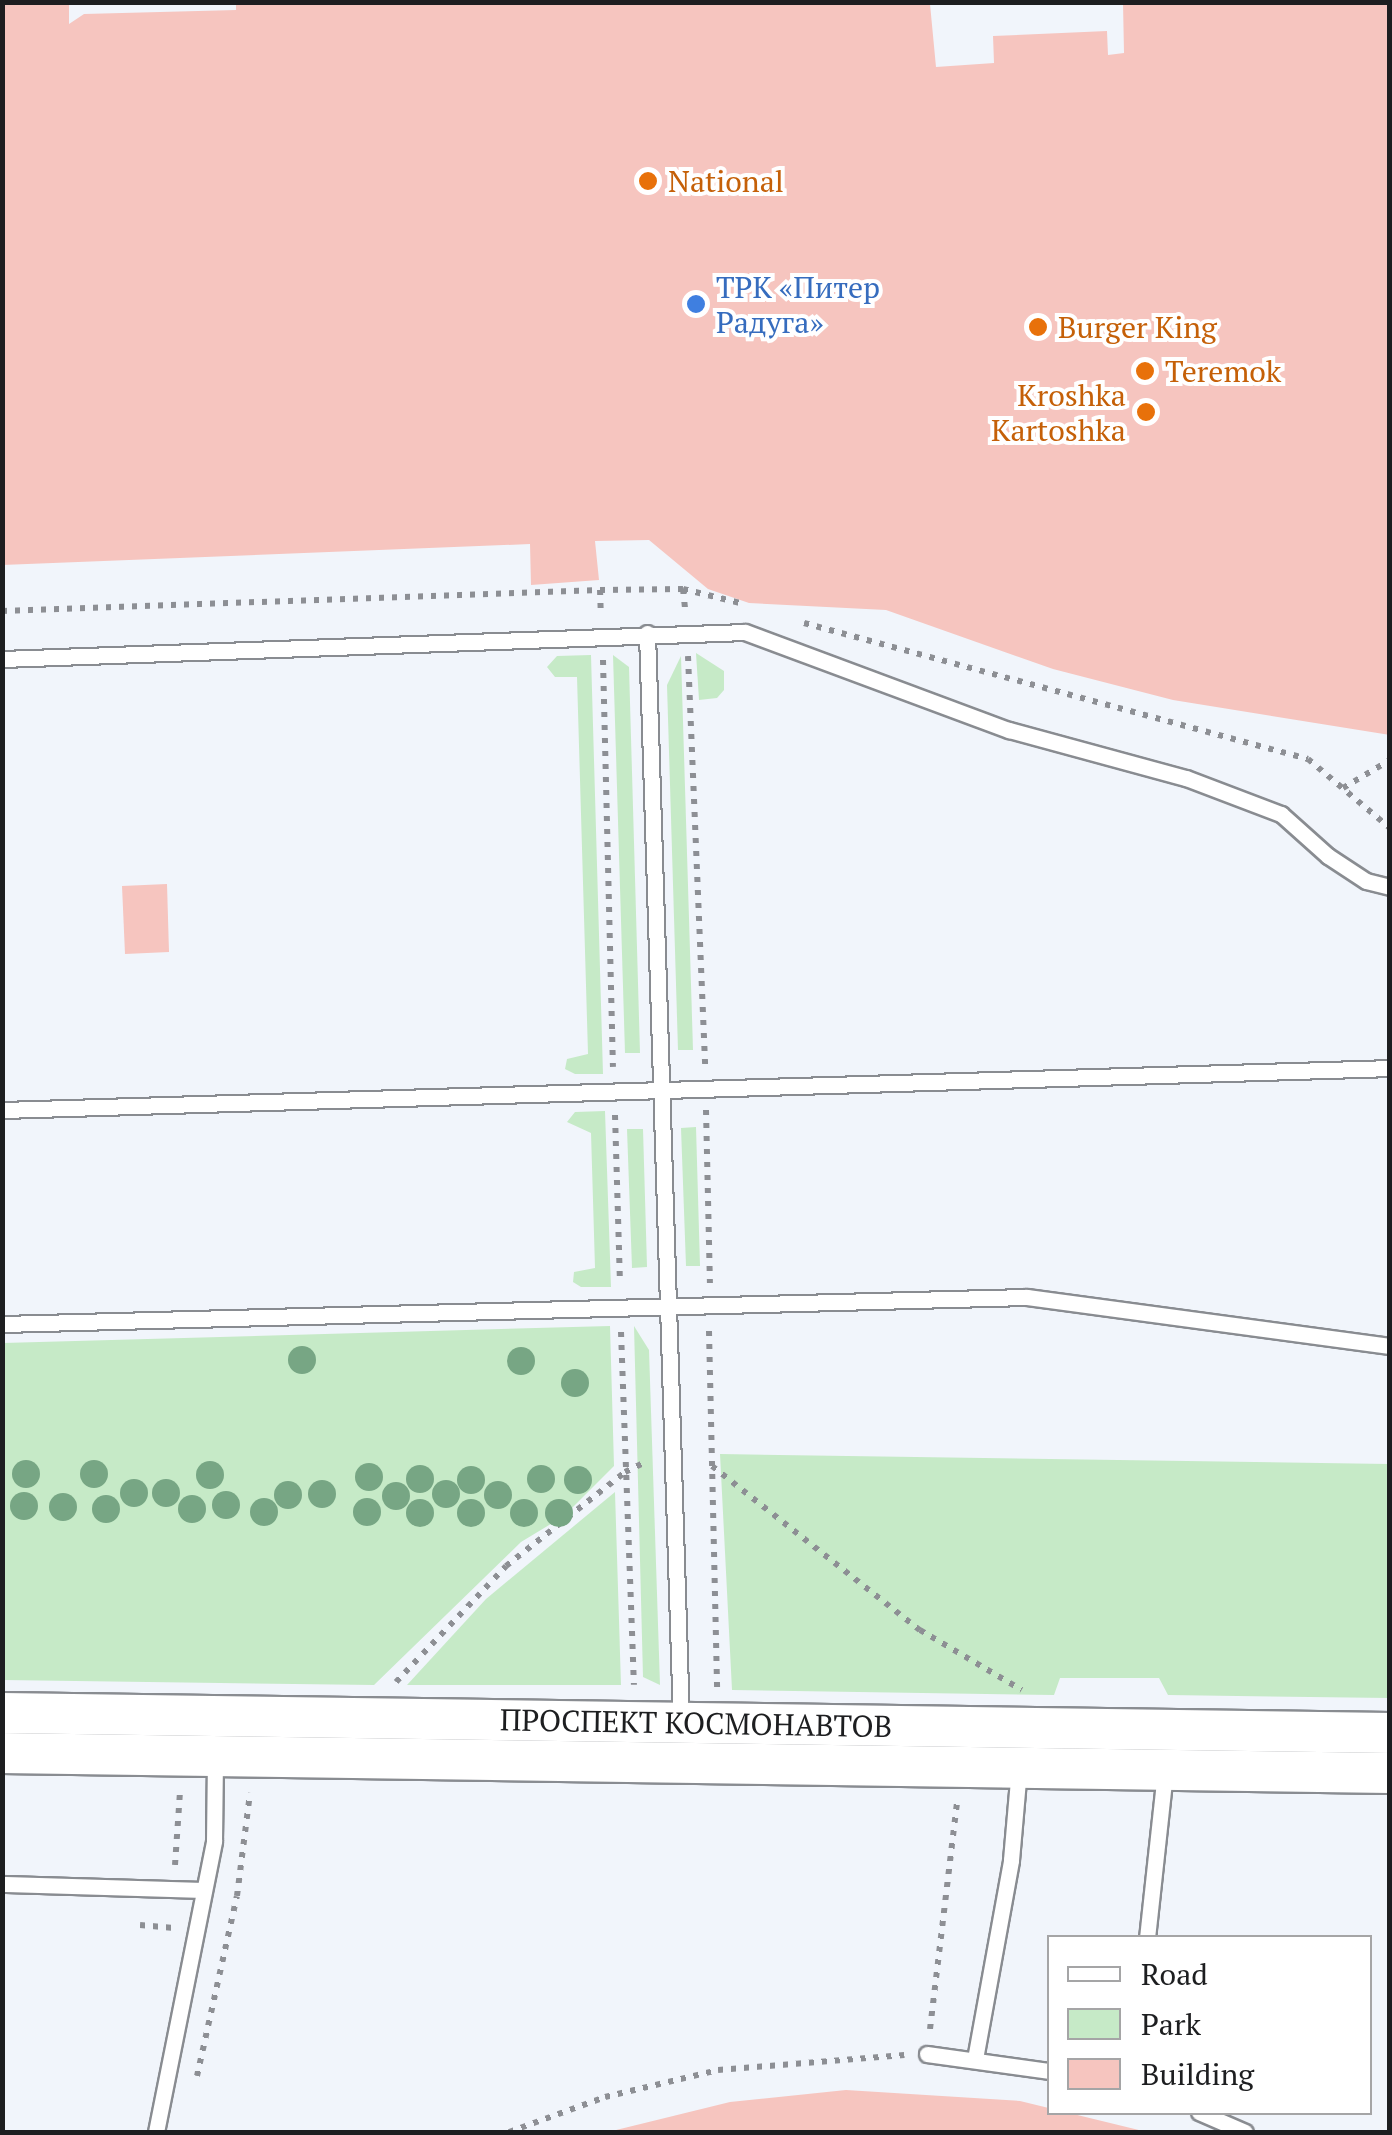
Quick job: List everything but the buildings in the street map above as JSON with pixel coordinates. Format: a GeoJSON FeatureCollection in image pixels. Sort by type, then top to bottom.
{"type":"FeatureCollection","features":[{"type":"Feature","properties":{"kind":"street","name":"ПРОСПЕКТ КОСМОНАВТОВ"},"geometry":{"type":"LineString","coordinates":[[2,1713],[682,1743],[1019,1768],[1390,1773]]}},
{"type":"Feature","properties":{"kind":"street","name":"ПРОСПЕКТ КОСМОНАВТОВ"},"geometry":{"type":"LineString","coordinates":[[2,1753],[214,1756],[682,1743],[1390,1734]]}},
{"type":"Feature","properties":{"kind":"lane"},"geometry":{"type":"LineString","coordinates":[[2,659],[646,633],[762,636],[1009,730],[1186,778],[1280,814],[1341,864],[1390,887]]}},
{"type":"Feature","properties":{"kind":"lane"},"geometry":{"type":"LineString","coordinates":[[646,633],[682,1743]]}},
{"type":"Feature","properties":{"kind":"lane"},"geometry":{"type":"LineString","coordinates":[[2,1110],[1390,1068]]}},
{"type":"Feature","properties":{"kind":"lane"},"geometry":{"type":"LineString","coordinates":[[2,1324],[1027,1297],[1390,1346]]}},
{"type":"Feature","properties":{"kind":"lane"},"geometry":{"type":"LineString","coordinates":[[156,2132],[214,1841],[214,1756]]}},
{"type":"Feature","properties":{"kind":"lane"},"geometry":{"type":"LineString","coordinates":[[975,2058],[1011,1860],[1019,1768]]}},
{"type":"Feature","properties":{"kind":"lane"},"geometry":{"type":"LineString","coordinates":[[1147,1935],[1166,1770]]}},
{"type":"Feature","properties":{"kind":"lane"},"geometry":{"type":"LineString","coordinates":[[2,1884],[204,1890]]}},
{"type":"Feature","properties":{"kind":"lane"},"geometry":{"type":"LineString","coordinates":[[927,2054],[1047,2070]]}},
{"type":"Feature","properties":{"kind":"lane"},"geometry":{"type":"LineString","coordinates":[[1205,2115],[1245,2132]]}},
{"type":"Feature","properties":{"kind":"path"},"geometry":{"type":"LineString","coordinates":[[683,589],[685,610]]}},
{"type":"Feature","properties":{"kind":"path"},"geometry":{"type":"LineString","coordinates":[[2,611],[683,589],[758,608]]}},
{"type":"Feature","properties":{"kind":"path"},"geometry":{"type":"LineString","coordinates":[[600,590],[601,612]]}},
{"type":"Feature","properties":{"kind":"path"},"geometry":{"type":"LineString","coordinates":[[793,620],[1308,760],[1390,828]]}},
{"type":"Feature","properties":{"kind":"path"},"geometry":{"type":"LineString","coordinates":[[687,650],[709,1289]]}},
{"type":"Feature","properties":{"kind":"path"},"geometry":{"type":"LineString","coordinates":[[602,652],[620,1288]]}},
{"type":"Feature","properties":{"kind":"path"},"geometry":{"type":"LineString","coordinates":[[1343,788],[1390,760]]}},
{"type":"Feature","properties":{"kind":"path"},"geometry":{"type":"LineString","coordinates":[[621,1324],[634,1696]]}},
{"type":"Feature","properties":{"kind":"path"},"geometry":{"type":"LineString","coordinates":[[709,1324],[717,1700]]}},
{"type":"Feature","properties":{"kind":"path"},"geometry":{"type":"LineString","coordinates":[[712,1466],[920,1630],[1034,1696]]}},
{"type":"Feature","properties":{"kind":"path"},"geometry":{"type":"LineString","coordinates":[[385,1694],[506,1566],[625,1472]]}},
{"type":"Feature","properties":{"kind":"path"},"geometry":{"type":"LineString","coordinates":[[192,2096],[237,1896],[251,1787]]}},
{"type":"Feature","properties":{"kind":"path"},"geometry":{"type":"LineString","coordinates":[[509,2132],[605,2096],[718,2070],[927,2054],[958,1797]]}},
{"type":"Feature","properties":{"kind":"path"},"geometry":{"type":"LineString","coordinates":[[140,1925],[178,1928]]}},
{"type":"Feature","properties":{"kind":"green space"},"geometry":{"type":"Polygon","coordinates":[[[696,653],[724,671],[724,690],[717,698],[699,700],[696,653]]]}},
{"type":"Feature","properties":{"kind":"green space"},"geometry":{"type":"Polygon","coordinates":[[[591,655],[603,1074],[575,1074],[565,1069],[567,1059],[588,1054],[577,677],[555,677],[547,667],[557,656],[591,655]]]}},
{"type":"Feature","properties":{"kind":"green space"},"geometry":{"type":"Polygon","coordinates":[[[613,655],[629,667],[640,1053],[625,1053],[613,655]]]}},
{"type":"Feature","properties":{"kind":"green space"},"geometry":{"type":"Polygon","coordinates":[[[681,656],[693,1050],[678,1050],[667,685],[681,656]]]}},
{"type":"Feature","properties":{"kind":"green space"},"geometry":{"type":"Polygon","coordinates":[[[605,1111],[611,1287],[581,1287],[573,1282],[574,1272],[595,1268],[591,1133],[567,1122],[575,1112],[605,1111]]]}},
{"type":"Feature","properties":{"kind":"green space"},"geometry":{"type":"Polygon","coordinates":[[[696,1127],[700,1266],[686,1266],[681,1128],[696,1127]]]}},
{"type":"Feature","properties":{"kind":"green space"},"geometry":{"type":"Polygon","coordinates":[[[627,1129],[643,1129],[647,1267],[632,1268],[627,1129]]]}},
{"type":"Feature","properties":{"kind":"green space"},"geometry":{"type":"Polygon","coordinates":[[[610,1326],[614,1466],[564,1516],[521,1542],[374,1685],[3,1680],[3,1343],[610,1326]]]}},
{"type":"Feature","properties":{"kind":"green space"},"geometry":{"type":"Polygon","coordinates":[[[634,1326],[649,1350],[660,1685],[643,1677],[634,1326]]]}},
{"type":"Feature","properties":{"kind":"green space"},"geometry":{"type":"Polygon","coordinates":[[[720,1454],[1389,1464],[1389,1698],[1168,1695],[1159,1678],[1060,1678],[1054,1695],[732,1690],[720,1454]]]}},
{"type":"Feature","properties":{"kind":"green space"},"geometry":{"type":"Polygon","coordinates":[[[615,1492],[621,1685],[407,1685],[486,1599],[615,1492]]]}},
{"type":"Feature","properties":{"kind":"place","name":"National"},"geometry":{"type":"Point","coordinates":[648,181]}},
{"type":"Feature","properties":{"kind":"place","name":"ТРК «Питер Радуга»"},"geometry":{"type":"Point","coordinates":[696,304]}},
{"type":"Feature","properties":{"kind":"place","name":"Burger King"},"geometry":{"type":"Point","coordinates":[1038,327]}},
{"type":"Feature","properties":{"kind":"place","name":"Teremok"},"geometry":{"type":"Point","coordinates":[1145,371]}},
{"type":"Feature","properties":{"kind":"place","name":"Kroshka Kartoshka"},"geometry":{"type":"Point","coordinates":[1146,412]}}]}
